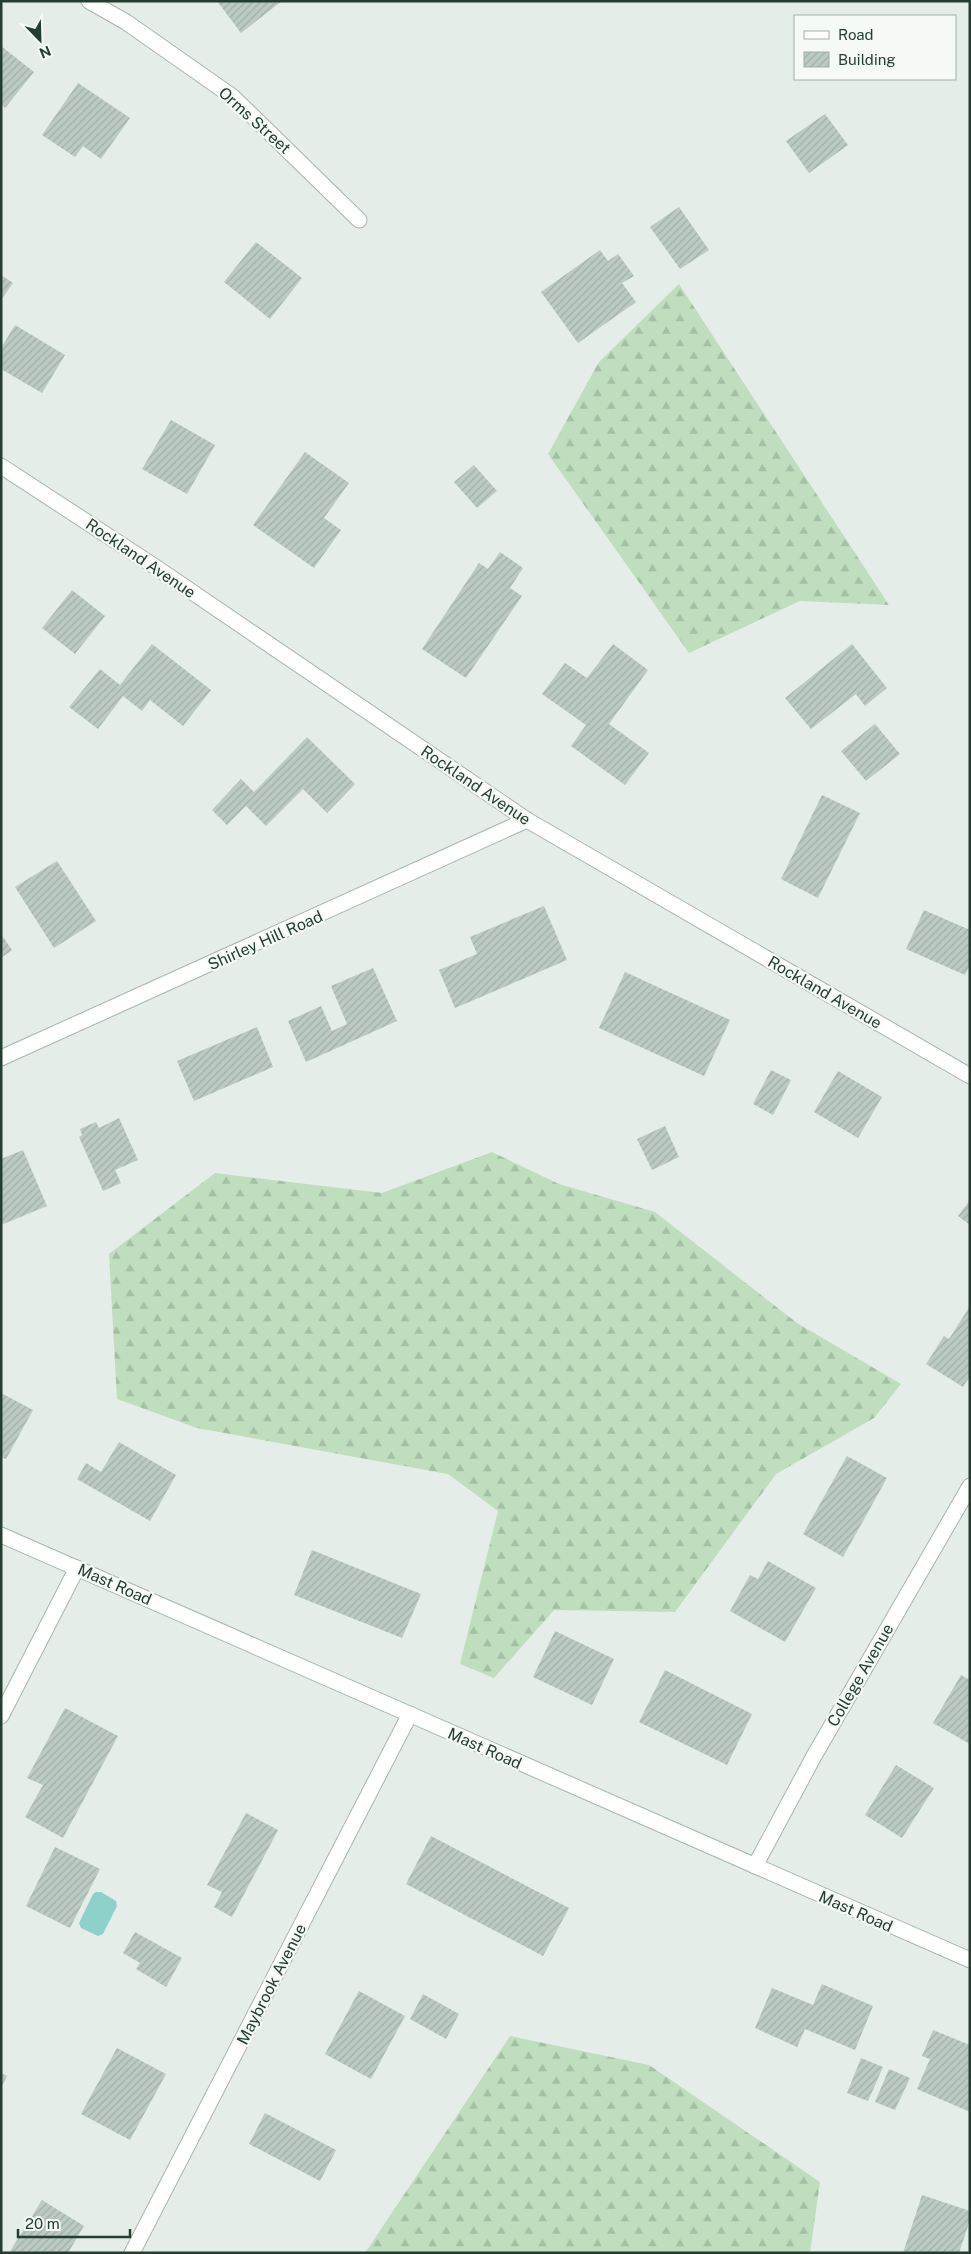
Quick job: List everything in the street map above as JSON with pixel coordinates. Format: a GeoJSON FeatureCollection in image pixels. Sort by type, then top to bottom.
{"type":"FeatureCollection","features":[{"type":"Feature","properties":{"kind":"street","name":"Orms Street"},"geometry":{"type":"LineString","coordinates":[[89,1],[126,22],[232,97],[359,220]]}},
{"type":"Feature","properties":{"kind":"street","name":"Rockland Avenue"},"geometry":{"type":"LineString","coordinates":[[1,466],[154,566],[527,820],[970,1076]]}},
{"type":"Feature","properties":{"kind":"street","name":"Shirley Hill Road"},"geometry":{"type":"LineString","coordinates":[[1,1058],[527,820]]}},
{"type":"Feature","properties":{"kind":"street","name":"College Avenue"},"geometry":{"type":"LineString","coordinates":[[755,1866],[814,1756],[970,1486]]}},
{"type":"Feature","properties":{"kind":"street","name":"Mast Road"},"geometry":{"type":"LineString","coordinates":[[1,1535],[970,1960]]}},
{"type":"Feature","properties":{"kind":"street"},"geometry":{"type":"LineString","coordinates":[[1,1716],[77,1568]]}},
{"type":"Feature","properties":{"kind":"street","name":"Maybrook Avenue"},"geometry":{"type":"LineString","coordinates":[[132,2253],[410,1714]]}},
{"type":"Feature","properties":{"kind":"green space"},"geometry":{"type":"Polygon","coordinates":[[[679,284],[889,605],[800,601],[689,653],[548,454],[599,362],[679,284]]]}},
{"type":"Feature","properties":{"kind":"green space"},"geometry":{"type":"Polygon","coordinates":[[[492,1152],[559,1184],[655,1212],[797,1323],[901,1384],[874,1418],[776,1474],[675,1612],[554,1610],[494,1678],[460,1664],[498,1511],[448,1474],[197,1428],[117,1399],[109,1254],[215,1173],[382,1193],[492,1152]]]}},
{"type":"Feature","properties":{"kind":"green space"},"geometry":{"type":"Polygon","coordinates":[[[510,2036],[649,2065],[820,2182],[810,2253],[365,2253],[510,2036]]]}},
{"type":"Feature","properties":{"kind":"water"},"geometry":{"type":"Polygon","coordinates":[[[101,1892],[116,1901],[117,1906],[103,1934],[98,1936],[81,1928],[79,1923],[93,1894],[101,1892]]]}},
{"type":"Feature","properties":{"kind":"building"},"geometry":{"type":"Polygon","coordinates":[[[217,1],[282,1],[241,33],[217,1]]]}},
{"type":"Feature","properties":{"kind":"building"},"geometry":{"type":"Polygon","coordinates":[[[1,46],[34,72],[5,108],[1,104],[1,46]]]}},
{"type":"Feature","properties":{"kind":"building"},"geometry":{"type":"Polygon","coordinates":[[[78,83],[130,118],[101,159],[83,146],[75,157],[42,135],[78,83]]]}},
{"type":"Feature","properties":{"kind":"building"},"geometry":{"type":"Polygon","coordinates":[[[825,114],[848,145],[809,173],[786,141],[825,114]]]}},
{"type":"Feature","properties":{"kind":"building"},"geometry":{"type":"Polygon","coordinates":[[[679,207],[709,250],[680,269],[650,227],[679,207]]]}},
{"type":"Feature","properties":{"kind":"building"},"geometry":{"type":"Polygon","coordinates":[[[256,242],[302,278],[270,319],[224,282],[256,242]]]}},
{"type":"Feature","properties":{"kind":"building"},"geometry":{"type":"Polygon","coordinates":[[[600,250],[608,261],[618,254],[634,276],[622,283],[636,302],[578,343],[541,292],[600,250]]]}},
{"type":"Feature","properties":{"kind":"building"},"geometry":{"type":"Polygon","coordinates":[[[1,275],[13,283],[1,300],[1,275]]]}},
{"type":"Feature","properties":{"kind":"building"},"geometry":{"type":"Polygon","coordinates":[[[15,325],[65,355],[42,393],[1,369],[1,348],[15,325]]]}},
{"type":"Feature","properties":{"kind":"building"},"geometry":{"type":"Polygon","coordinates":[[[171,420],[215,445],[187,494],[142,469],[171,420]]]}},
{"type":"Feature","properties":{"kind":"building"},"geometry":{"type":"Polygon","coordinates":[[[305,452],[349,483],[324,518],[341,530],[314,568],[253,525],[305,452]]]}},
{"type":"Feature","properties":{"kind":"building"},"geometry":{"type":"Polygon","coordinates":[[[474,465],[497,491],[477,508],[454,482],[474,465]]]}},
{"type":"Feature","properties":{"kind":"building"},"geometry":{"type":"Polygon","coordinates":[[[500,552],[523,568],[510,588],[522,596],[466,678],[422,649],[479,563],[488,569],[500,552]]]}},
{"type":"Feature","properties":{"kind":"building"},"geometry":{"type":"Polygon","coordinates":[[[72,590],[105,616],[75,654],[42,628],[72,590]]]}},
{"type":"Feature","properties":{"kind":"building"},"geometry":{"type":"Polygon","coordinates":[[[152,644],[211,690],[183,726],[150,700],[142,711],[123,696],[98,729],[69,707],[100,669],[120,685],[152,644]]]}},
{"type":"Feature","properties":{"kind":"building"},"geometry":{"type":"Polygon","coordinates":[[[613,644],[648,670],[609,724],[649,753],[625,785],[571,746],[586,725],[542,694],[565,663],[587,678],[613,644]]]}},
{"type":"Feature","properties":{"kind":"building"},"geometry":{"type":"Polygon","coordinates":[[[852,644],[887,688],[865,706],[856,694],[811,729],[785,698],[852,644]]]}},
{"type":"Feature","properties":{"kind":"building"},"geometry":{"type":"Polygon","coordinates":[[[875,724],[900,754],[866,781],[841,751],[875,724]]]}},
{"type":"Feature","properties":{"kind":"building"},"geometry":{"type":"Polygon","coordinates":[[[307,737],[355,784],[327,813],[303,789],[266,826],[246,806],[227,825],[212,810],[241,779],[254,792],[307,737]]]}},
{"type":"Feature","properties":{"kind":"building"},"geometry":{"type":"Polygon","coordinates":[[[822,795],[860,813],[818,898],[781,879],[822,795]]]}},
{"type":"Feature","properties":{"kind":"building"},"geometry":{"type":"Polygon","coordinates":[[[57,861],[96,921],[54,948],[15,887],[57,861]]]}},
{"type":"Feature","properties":{"kind":"building"},"geometry":{"type":"Polygon","coordinates":[[[544,906],[567,960],[455,1008],[439,970],[477,954],[470,937],[544,906]]]}},
{"type":"Feature","properties":{"kind":"building"},"geometry":{"type":"Polygon","coordinates":[[[924,910],[970,930],[970,965],[965,975],[906,949],[924,910]]]}},
{"type":"Feature","properties":{"kind":"building"},"geometry":{"type":"Polygon","coordinates":[[[1,934],[12,950],[1,958],[1,934]]]}},
{"type":"Feature","properties":{"kind":"building"},"geometry":{"type":"Polygon","coordinates":[[[373,968],[397,1021],[306,1062],[288,1021],[321,1006],[332,1031],[347,1024],[331,986],[373,968]]]}},
{"type":"Feature","properties":{"kind":"building"},"geometry":{"type":"Polygon","coordinates":[[[625,972],[730,1020],[704,1076],[599,1028],[625,972]]]}},
{"type":"Feature","properties":{"kind":"building"},"geometry":{"type":"Polygon","coordinates":[[[257,1027],[273,1067],[194,1101],[177,1061],[257,1027]]]}},
{"type":"Feature","properties":{"kind":"building"},"geometry":{"type":"Polygon","coordinates":[[[771,1070],[791,1080],[773,1115],[753,1104],[771,1070]]]}},
{"type":"Feature","properties":{"kind":"building"},"geometry":{"type":"Polygon","coordinates":[[[838,1071],[882,1097],[858,1138],[814,1112],[838,1071]]]}},
{"type":"Feature","properties":{"kind":"building"},"geometry":{"type":"Polygon","coordinates":[[[119,1118],[138,1160],[115,1170],[121,1183],[103,1191],[79,1137],[82,1135],[80,1129],[96,1122],[99,1128],[119,1118]]]}},
{"type":"Feature","properties":{"kind":"building"},"geometry":{"type":"Polygon","coordinates":[[[665,1126],[679,1157],[652,1170],[637,1139],[665,1126]]]}},
{"type":"Feature","properties":{"kind":"building"},"geometry":{"type":"Polygon","coordinates":[[[23,1150],[47,1206],[1,1225],[1,1159],[23,1150]]]}},
{"type":"Feature","properties":{"kind":"building"},"geometry":{"type":"Polygon","coordinates":[[[970,1200],[970,1225],[958,1216],[970,1200]]]}},
{"type":"Feature","properties":{"kind":"building"},"geometry":{"type":"Polygon","coordinates":[[[970,1306],[970,1376],[963,1387],[926,1364],[944,1336],[949,1339],[970,1306]]]}},
{"type":"Feature","properties":{"kind":"building"},"geometry":{"type":"Polygon","coordinates":[[[1,1393],[33,1410],[6,1459],[1,1457],[1,1393]]]}},
{"type":"Feature","properties":{"kind":"building"},"geometry":{"type":"Polygon","coordinates":[[[119,1442],[176,1475],[150,1521],[77,1479],[86,1463],[101,1472],[119,1442]]]}},
{"type":"Feature","properties":{"kind":"building"},"geometry":{"type":"Polygon","coordinates":[[[847,1456],[887,1478],[843,1557],[803,1534],[847,1456]]]}},
{"type":"Feature","properties":{"kind":"building"},"geometry":{"type":"Polygon","coordinates":[[[312,1550],[421,1594],[402,1638],[294,1595],[312,1550]]]}},
{"type":"Feature","properties":{"kind":"building"},"geometry":{"type":"Polygon","coordinates":[[[768,1561],[816,1588],[785,1642],[730,1611],[750,1575],[758,1579],[768,1561]]]}},
{"type":"Feature","properties":{"kind":"building"},"geometry":{"type":"Polygon","coordinates":[[[555,1631],[614,1659],[592,1705],[533,1677],[555,1631]]]}},
{"type":"Feature","properties":{"kind":"building"},"geometry":{"type":"Polygon","coordinates":[[[665,1670],[752,1714],[727,1765],[639,1722],[665,1670]]]}},
{"type":"Feature","properties":{"kind":"building"},"geometry":{"type":"Polygon","coordinates":[[[961,1675],[970,1680],[970,1744],[933,1723],[961,1675]]]}},
{"type":"Feature","properties":{"kind":"building"},"geometry":{"type":"Polygon","coordinates":[[[65,1708],[118,1736],[63,1838],[25,1817],[43,1785],[27,1778],[65,1708]]]}},
{"type":"Feature","properties":{"kind":"building"},"geometry":{"type":"Polygon","coordinates":[[[896,1765],[934,1788],[902,1838],[865,1815],[896,1765]]]}},
{"type":"Feature","properties":{"kind":"building"},"geometry":{"type":"Polygon","coordinates":[[[246,1813],[278,1830],[232,1917],[214,1907],[222,1892],[207,1885],[246,1813]]]}},
{"type":"Feature","properties":{"kind":"building"},"geometry":{"type":"Polygon","coordinates":[[[431,1836],[569,1908],[543,1956],[406,1884],[431,1836]]]}},
{"type":"Feature","properties":{"kind":"building"},"geometry":{"type":"Polygon","coordinates":[[[55,1847],[100,1869],[70,1928],[26,1906],[55,1847]]]}},
{"type":"Feature","properties":{"kind":"building"},"geometry":{"type":"Polygon","coordinates":[[[135,1932],[182,1958],[166,1987],[136,1969],[140,1963],[123,1953],[135,1932]]]}},
{"type":"Feature","properties":{"kind":"building"},"geometry":{"type":"Polygon","coordinates":[[[822,1984],[873,2006],[855,2050],[805,2029],[797,2047],[755,2028],[772,1988],[813,2005],[822,1984]]]}},
{"type":"Feature","properties":{"kind":"building"},"geometry":{"type":"Polygon","coordinates":[[[359,1991],[405,2016],[371,2079],[325,2054],[359,1991]]]}},
{"type":"Feature","properties":{"kind":"building"},"geometry":{"type":"Polygon","coordinates":[[[423,1994],[459,2014],[446,2039],[410,2019],[423,1994]]]}},
{"type":"Feature","properties":{"kind":"building"},"geometry":{"type":"Polygon","coordinates":[[[933,2030],[970,2045],[970,2112],[917,2089],[930,2059],[922,2056],[933,2030]]]}},
{"type":"Feature","properties":{"kind":"building"},"geometry":{"type":"Polygon","coordinates":[[[117,2048],[166,2074],[130,2140],[81,2114],[117,2048]]]}},
{"type":"Feature","properties":{"kind":"building"},"geometry":{"type":"Polygon","coordinates":[[[861,2058],[883,2067],[868,2101],[847,2093],[861,2058]]]}},
{"type":"Feature","properties":{"kind":"building"},"geometry":{"type":"Polygon","coordinates":[[[889,2069],[910,2078],[895,2110],[875,2102],[889,2069]]]}},
{"type":"Feature","properties":{"kind":"building"},"geometry":{"type":"Polygon","coordinates":[[[1,2073],[7,2076],[1,2088],[1,2073]]]}},
{"type":"Feature","properties":{"kind":"building"},"geometry":{"type":"Polygon","coordinates":[[[265,2113],[336,2150],[320,2181],[249,2144],[265,2113]]]}},
{"type":"Feature","properties":{"kind":"building"},"geometry":{"type":"Polygon","coordinates":[[[922,2195],[970,2211],[970,2220],[959,2253],[903,2253],[922,2195]]]}},
{"type":"Feature","properties":{"kind":"building"},"geometry":{"type":"Polygon","coordinates":[[[42,2200],[84,2226],[68,2253],[9,2253],[42,2200]]]}}]}
